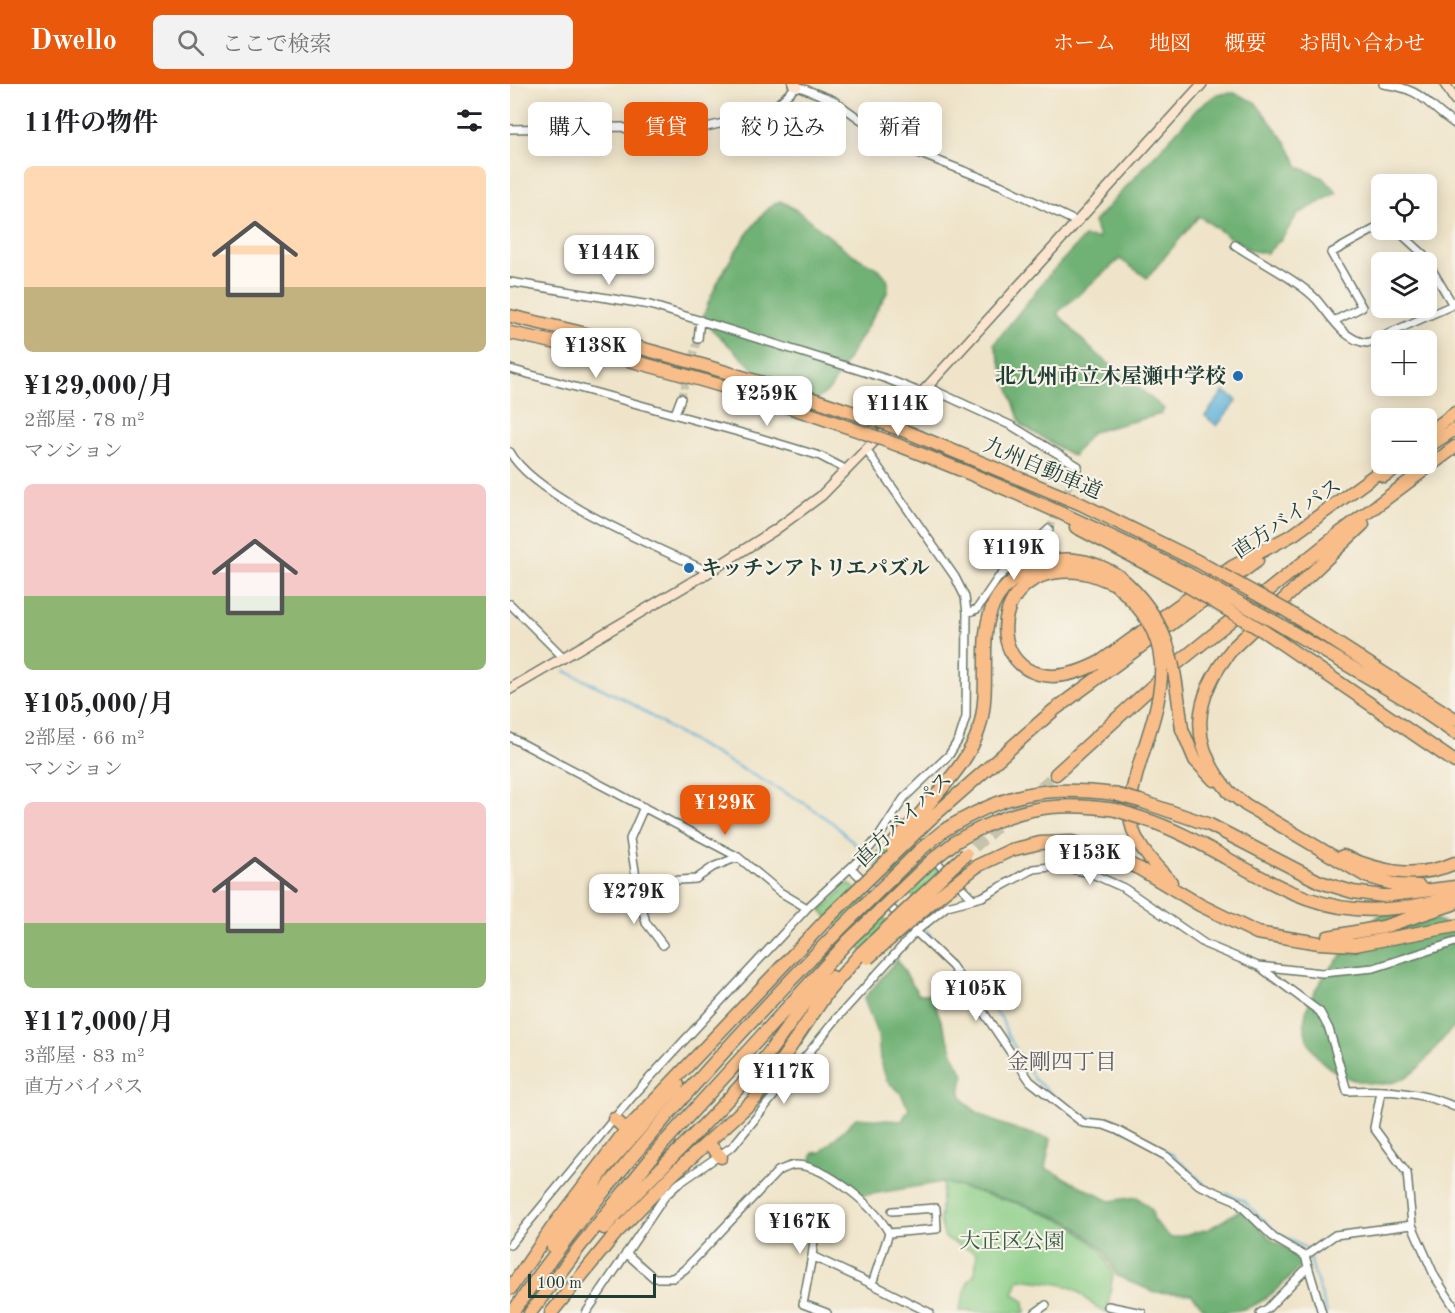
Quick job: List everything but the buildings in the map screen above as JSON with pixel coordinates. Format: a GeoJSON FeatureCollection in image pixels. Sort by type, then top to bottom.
{"type":"FeatureCollection","features":[{"type":"Feature","properties":{"kind":"highway","name":"九州自動車道"},"geometry":{"type":"LineString","coordinates":[[510,316],[644,349],[756,381],[878,421],[1081,504],[1197,561],[1287,611],[1455,719]]}},
{"type":"Feature","properties":{"kind":"highway","name":"九州自動車道"},"geometry":{"type":"LineString","coordinates":[[510,333],[641,363],[866,432],[991,482],[1184,578]]}},
{"type":"Feature","properties":{"kind":"highway"},"geometry":{"type":"LineString","coordinates":[[1437,427],[1455,413]]}},
{"type":"Feature","properties":{"kind":"highway"},"geometry":{"type":"LineString","coordinates":[[1437,441],[1455,429]]}},
{"type":"Feature","properties":{"kind":"highway"},"geometry":{"type":"LineString","coordinates":[[1232,795],[1212,770],[1203,751],[1200,733],[1200,709],[1207,686],[1218,667],[1334,550],[1455,448]]}},
{"type":"Feature","properties":{"kind":"highway","name":"直方バイパス"},"geometry":{"type":"LineString","coordinates":[[1056,774],[1188,656],[1340,533],[1455,448]]}},
{"type":"Feature","properties":{"kind":"highway"},"geometry":{"type":"LineString","coordinates":[[1200,905],[1172,884],[1151,861],[1129,820],[1131,790],[1160,696],[1162,671],[1159,648],[1149,622],[1118,580],[1086,573],[1063,572],[1029,583],[1010,603],[1004,619],[1004,636],[1009,651],[1020,663],[1037,674],[1062,677],[1082,672],[1100,662],[1232,567],[1294,534],[1376,474]]}},
{"type":"Feature","properties":{"kind":"highway","name":"直方バイパス"},"geometry":{"type":"LineString","coordinates":[[926,815],[1053,710],[1294,534],[1387,474]]}},
{"type":"Feature","properties":{"kind":"highway"},"geometry":{"type":"LineString","coordinates":[[510,1289],[554,1225],[627,1130],[926,815],[978,732],[983,714],[984,634],[993,603],[1017,578],[1031,568],[1051,561],[1073,559],[1093,562],[1140,594],[1156,615],[1164,633],[1182,729],[1195,760],[1232,795],[1366,876],[1395,885],[1417,886],[1455,880]]}},
{"type":"Feature","properties":{"kind":"highway"},"geometry":{"type":"LineString","coordinates":[[1184,578],[1275,622],[1396,693],[1455,733]]}},
{"type":"Feature","properties":{"kind":"highway"},"geometry":{"type":"LineString","coordinates":[[1184,578],[1455,762]]}},
{"type":"Feature","properties":{"kind":"highway"},"geometry":{"type":"LineString","coordinates":[[1402,683],[1455,713]]}},
{"type":"Feature","properties":{"kind":"highway"},"geometry":{"type":"LineString","coordinates":[[525,1294],[650,1138],[713,1064],[838,930],[943,831],[975,812],[1007,799],[1042,791],[1077,789],[1114,794],[1210,825],[1320,882],[1353,892],[1383,896],[1455,887]]}},
{"type":"Feature","properties":{"kind":"highway"},"geometry":{"type":"LineString","coordinates":[[533,1309],[662,1145],[849,940],[931,861],[982,825],[1016,812],[1035,808],[1082,805],[1116,810],[1162,824],[1276,885],[1319,902],[1354,909],[1389,910],[1455,898]]}},
{"type":"Feature","properties":{"kind":"highway"},"geometry":{"type":"LineString","coordinates":[[533,1309],[633,1196],[762,1061],[811,998],[851,963],[865,955],[977,866],[1011,850],[1040,843],[1072,842],[1094,848],[1140,869],[1200,905],[1257,933],[1318,943],[1355,945],[1455,926]]}},
{"type":"Feature","properties":{"kind":"highway"},"geometry":{"type":"LineString","coordinates":[[1309,842],[1358,862],[1406,874],[1425,873],[1455,863]]}},
{"type":"Feature","properties":{"kind":"highway"},"geometry":{"type":"LineString","coordinates":[[551,1313],[616,1233],[672,1175],[708,1143],[788,1063],[865,955],[970,851]]}},
{"type":"Feature","properties":{"kind":"highway"},"geometry":{"type":"LineString","coordinates":[[1297,938],[1340,937],[1383,927],[1455,903]]}},
{"type":"Feature","properties":{"kind":"highway"},"geometry":{"type":"LineString","coordinates":[[765,1087],[829,990],[851,963]]}},
{"type":"Feature","properties":{"kind":"highway"},"geometry":{"type":"LineString","coordinates":[[512,1313],[605,1168],[735,1017]]}},
{"type":"Feature","properties":{"kind":"highway"},"geometry":{"type":"LineString","coordinates":[[614,1119],[627,1130]]}},
{"type":"Feature","properties":{"kind":"highway"},"geometry":{"type":"LineString","coordinates":[[708,1143],[721,1156]]}},
{"type":"Feature","properties":{"kind":"street"},"geometry":{"type":"LineString","coordinates":[[510,689],[709,572],[776,530],[821,496],[925,390],[1202,84]]}},
{"type":"Feature","properties":{"kind":"street"},"geometry":{"type":"LineString","coordinates":[[1383,84],[1417,92],[1436,112],[1455,124]]}},
{"type":"Feature","properties":{"kind":"street"},"geometry":{"type":"LineString","coordinates":[[1445,84],[1455,100]]}},
{"type":"Feature","properties":{"kind":"street"},"geometry":{"type":"LineString","coordinates":[[510,129],[622,127],[642,135],[669,136],[769,112],[795,85],[833,100],[895,144],[1000,185],[1077,222]]}},
{"type":"Feature","properties":{"kind":"street"},"geometry":{"type":"LineString","coordinates":[[1334,321],[1362,307],[1331,253],[1371,231]]}},
{"type":"Feature","properties":{"kind":"street"},"geometry":{"type":"LineString","coordinates":[[1235,245],[1314,297],[1347,336],[1367,343],[1454,304],[1422,253],[1408,240]]}},
{"type":"Feature","properties":{"kind":"street"},"geometry":{"type":"LineString","coordinates":[[510,282],[650,305],[925,390],[1012,426],[1078,466],[1075,473]]}},
{"type":"Feature","properties":{"kind":"street"},"geometry":{"type":"LineString","coordinates":[[698,339],[700,320]]}},
{"type":"Feature","properties":{"kind":"street"},"geometry":{"type":"LineString","coordinates":[[510,369],[820,456],[848,470]]}},
{"type":"Feature","properties":{"kind":"street"},"geometry":{"type":"LineString","coordinates":[[675,414],[681,398]]}},
{"type":"Feature","properties":{"kind":"street"},"geometry":{"type":"LineString","coordinates":[[510,1245],[614,1119],[807,908],[851,868],[892,818],[904,798],[949,755],[959,739],[966,717],[967,613],[965,597],[955,577],[867,451]]}},
{"type":"Feature","properties":{"kind":"street"},"geometry":{"type":"LineString","coordinates":[[510,452],[538,483],[574,505],[709,572]]}},
{"type":"Feature","properties":{"kind":"street"},"geometry":{"type":"LineString","coordinates":[[967,613],[977,609],[998,578],[1049,529]]}},
{"type":"Feature","properties":{"kind":"street"},"geometry":{"type":"LineString","coordinates":[[510,604],[564,658]]}},
{"type":"Feature","properties":{"kind":"street"},"geometry":{"type":"LineString","coordinates":[[510,737],[738,857],[780,892],[807,908]]}},
{"type":"Feature","properties":{"kind":"street"},"geometry":{"type":"LineString","coordinates":[[644,807],[630,839],[646,923],[663,945]]}},
{"type":"Feature","properties":{"kind":"street"},"geometry":{"type":"LineString","coordinates":[[892,818],[973,898]]}},
{"type":"Feature","properties":{"kind":"street"},"geometry":{"type":"LineString","coordinates":[[638,890],[656,886],[665,880],[682,882],[696,879],[713,867],[738,857]]}},
{"type":"Feature","properties":{"kind":"street"},"geometry":{"type":"LineString","coordinates":[[586,1313],[665,1196],[678,1184],[721,1156],[758,1117],[837,1018],[915,932],[947,906],[982,897],[1033,869],[1059,866],[1090,873],[1124,888],[1205,944],[1258,966],[1320,1012],[1329,1029],[1347,1091],[1436,1098],[1455,1107]]}},
{"type":"Feature","properties":{"kind":"street"},"geometry":{"type":"LineString","coordinates":[[851,868],[952,966],[1030,1081],[1083,1123],[1104,1125],[1117,1130],[1166,1156],[1199,1185],[1235,1200],[1274,1238],[1305,1256],[1322,1313]]}},
{"type":"Feature","properties":{"kind":"street"},"geometry":{"type":"LineString","coordinates":[[1258,966],[1322,973],[1374,968],[1455,942]]}},
{"type":"Feature","properties":{"kind":"street"},"geometry":{"type":"LineString","coordinates":[[1381,1092],[1374,1128],[1407,1173],[1412,1225],[1435,1277],[1455,1308]]}},
{"type":"Feature","properties":{"kind":"street"},"geometry":{"type":"LineString","coordinates":[[626,1253],[654,1278],[673,1278],[685,1269],[778,1171],[795,1165],[815,1170],[839,1184],[881,1219],[889,1233],[872,1284]]}},
{"type":"Feature","properties":{"kind":"street"},"geometry":{"type":"LineString","coordinates":[[889,1233],[937,1229],[936,1208],[892,1211]]}},
{"type":"Feature","properties":{"kind":"street"},"geometry":{"type":"LineString","coordinates":[[1305,1256],[1335,1235],[1412,1225]]}},
{"type":"Feature","properties":{"kind":"street"},"geometry":{"type":"LineString","coordinates":[[814,1241],[803,1304],[828,1313]]}},
{"type":"Feature","properties":{"kind":"street"},"geometry":{"type":"LineString","coordinates":[[812,1256],[930,1313]]}},
{"type":"Feature","properties":{"kind":"street"},"geometry":{"type":"LineString","coordinates":[[1260,1313],[1267,1309],[1308,1267]]}},
{"type":"Feature","properties":{"kind":"street"},"geometry":{"type":"LineString","coordinates":[[1035,1313],[1046,1305]]}},
{"type":"Feature","properties":{"kind":"street"},"geometry":{"type":"LineString","coordinates":[[1108,1306],[1142,1313]]}},
{"type":"Feature","properties":{"kind":"green space"},"geometry":{"type":"Polygon","coordinates":[[[1234,93],[1255,102],[1286,142],[1299,167],[1323,178],[1337,192],[1297,215],[1283,237],[1267,253],[1253,251],[1242,246],[1199,216],[1147,278],[1120,259],[1057,313],[1090,348],[1164,409],[1161,414],[1092,432],[1073,456],[1021,425],[994,344],[1048,276],[1084,237],[1099,238],[1094,222],[1197,109],[1217,94],[1234,93]]]}},
{"type":"Feature","properties":{"kind":"green space"},"geometry":{"type":"Polygon","coordinates":[[[780,201],[801,213],[847,251],[878,269],[888,282],[887,293],[830,389],[808,407],[799,407],[780,394],[703,321],[712,293],[733,255],[758,220],[770,207],[780,201]]]}},
{"type":"Feature","properties":{"kind":"green space"},"geometry":{"type":"Polygon","coordinates":[[[897,830],[958,889],[939,900],[925,913],[908,890],[873,857],[897,830]]]}},
{"type":"Feature","properties":{"kind":"green space"},"geometry":{"type":"Polygon","coordinates":[[[849,883],[895,929],[867,955],[821,911],[849,883]]]}},
{"type":"Feature","properties":{"kind":"green space"},"geometry":{"type":"Polygon","coordinates":[[[1406,898],[1432,917],[1455,929],[1455,1026],[1423,1063],[1408,1076],[1384,1084],[1351,1079],[1322,1062],[1312,1049],[1306,1034],[1305,1018],[1308,1006],[1328,971],[1346,950],[1388,906],[1406,898]]]}},
{"type":"Feature","properties":{"kind":"green space"},"geometry":{"type":"Polygon","coordinates":[[[897,959],[918,994],[931,994],[957,1063],[964,1074],[961,1093],[966,1102],[986,1117],[1014,1129],[1051,1139],[1045,1168],[1110,1201],[1137,1197],[1152,1210],[1154,1221],[1171,1238],[1209,1229],[1242,1209],[1272,1240],[1301,1257],[1303,1264],[1262,1301],[1240,1310],[1208,1313],[1191,1294],[1154,1292],[1117,1276],[1104,1250],[1070,1222],[1027,1205],[943,1182],[861,1196],[821,1169],[811,1160],[813,1153],[821,1152],[856,1118],[902,1121],[909,1109],[900,1092],[887,1081],[880,1059],[878,1036],[864,999],[897,959]]]}},
{"type":"Feature","properties":{"kind":"green space","name":"大正区公園"},"geometry":{"type":"Polygon","coordinates":[[[943,1182],[1026,1206],[1070,1224],[1102,1251],[1113,1274],[1107,1313],[1096,1308],[1077,1291],[1066,1286],[1020,1279],[1013,1294],[1024,1301],[1025,1313],[959,1311],[968,1282],[975,1274],[977,1253],[945,1238],[940,1222],[943,1182]]]}},
{"type":"Feature","properties":{"kind":"water"},"geometry":{"type":"Polygon","coordinates":[[[1224,391],[1237,400],[1217,426],[1205,416],[1224,391]]]}},
{"type":"Feature","properties":{"kind":"waterway"},"geometry":{"type":"LineString","coordinates":[[565,671],[626,700],[679,734],[804,803],[833,823],[859,848]]}},
{"type":"Feature","properties":{"kind":"waterway"},"geometry":{"type":"LineString","coordinates":[[871,859],[877,866]]}},
{"type":"Feature","properties":{"kind":"waterway"},"geometry":{"type":"LineString","coordinates":[[925,928],[962,975]]}},
{"type":"Feature","properties":{"kind":"waterway"},"geometry":{"type":"LineString","coordinates":[[975,994],[1001,1017],[1008,1036],[1034,1079],[1079,1116],[1105,1120],[1125,1131]]}},
{"type":"Feature","properties":{"kind":"waterway"},"geometry":{"type":"LineString","coordinates":[[1152,1145],[1173,1155],[1204,1184]]}},
{"type":"Feature","properties":{"kind":"waterway"},"geometry":{"type":"LineString","coordinates":[[1226,1193],[1244,1201],[1277,1233],[1307,1249],[1327,1313]]}},
{"type":"Feature","properties":{"kind":"tunnel"},"geometry":{"type":"LineString","coordinates":[[681,398],[698,339]]}},
{"type":"Feature","properties":{"kind":"tunnel"},"geometry":{"type":"LineString","coordinates":[[1049,529],[1075,473]]}},
{"type":"Feature","properties":{"kind":"tunnel"},"geometry":{"type":"LineString","coordinates":[[974,847],[1056,774]]}},
{"type":"Feature","properties":{"kind":"place","name":"北九州市立木屋瀬中学校"},"geometry":{"type":"Point","coordinates":[1238,376]}},
{"type":"Feature","properties":{"kind":"place","name":"キッチンアトリエパズル"},"geometry":{"type":"Point","coordinates":[689,568]}},
{"type":"Feature","properties":{"kind":"district","name":"金剛四丁目"},"geometry":{"type":"Point","coordinates":[1062,1061]}}]}
